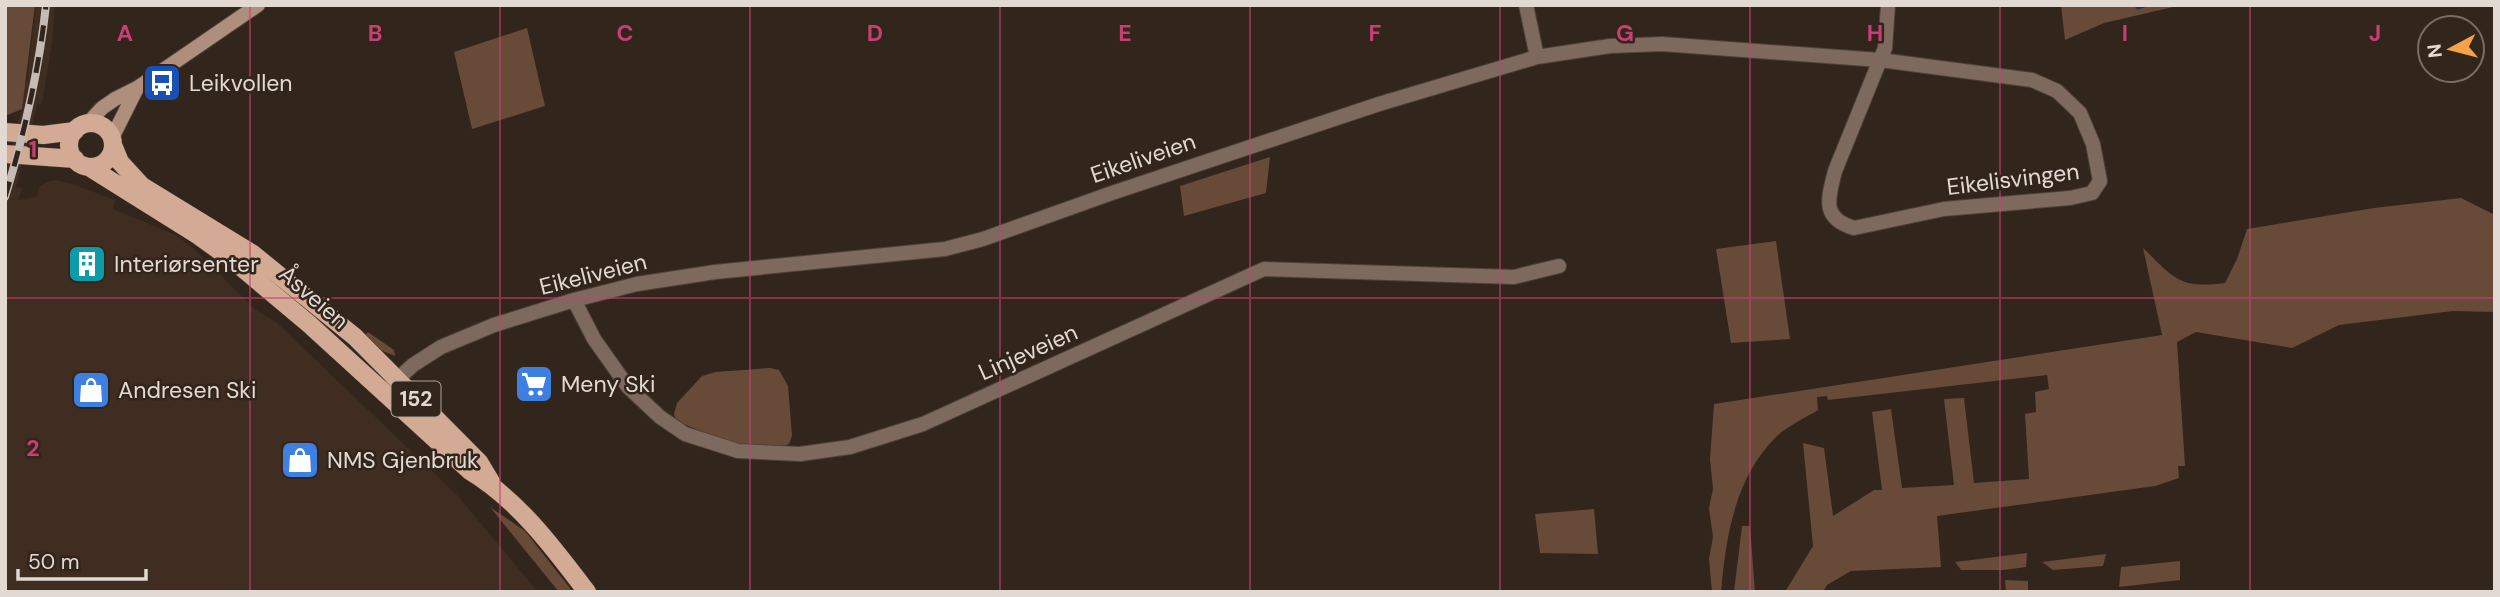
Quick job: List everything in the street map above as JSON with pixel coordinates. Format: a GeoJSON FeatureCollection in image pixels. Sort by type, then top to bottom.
{"type":"FeatureCollection","features":[{"type":"Feature","properties":{"kind":"main road"},"geometry":{"type":"LineString","coordinates":[[137,88],[113,142],[112,153],[103,163],[82,163],[70,148],[81,127],[102,108],[122,94],[137,88],[258,5]]}},
{"type":"Feature","properties":{"kind":"main road","name":"152"},"geometry":{"type":"LineString","coordinates":[[81,127],[96,123],[105,127],[113,142]]}},
{"type":"Feature","properties":{"kind":"main road"},"geometry":{"type":"LineString","coordinates":[[5,132],[43,135],[81,127]]}},
{"type":"Feature","properties":{"kind":"main road","name":"Åsveien"},"geometry":{"type":"LineString","coordinates":[[113,142],[120,162],[142,186],[253,254],[348,331],[479,462],[493,484],[533,525],[587,592]]}},
{"type":"Feature","properties":{"kind":"main road","name":"152"},"geometry":{"type":"LineString","coordinates":[[5,154],[82,163]]}},
{"type":"Feature","properties":{"kind":"main road","name":"Åsveien"},"geometry":{"type":"LineString","coordinates":[[82,163],[196,234],[235,262],[309,324],[470,471],[493,484]]}},
{"type":"Feature","properties":{"kind":"street"},"geometry":{"type":"LineString","coordinates":[[1526,5],[1537,57]]}},
{"type":"Feature","properties":{"kind":"street"},"geometry":{"type":"LineString","coordinates":[[1880,60],[1885,48],[1888,5]]}},
{"type":"Feature","properties":{"kind":"street","name":"Eikeliveien"},"geometry":{"type":"LineString","coordinates":[[384,392],[413,365],[452,342],[494,325],[574,300],[637,284],[715,272],[945,249],[983,239],[1379,104],[1537,57],[1611,46],[1662,44],[1880,60]]}},
{"type":"Feature","properties":{"kind":"street","name":"Eikelisvingen"},"geometry":{"type":"LineString","coordinates":[[1880,60],[2032,80],[2057,91],[2080,113],[2093,144],[2100,181],[2092,193],[2070,198],[1944,209],[1854,228],[1843,225],[1835,220],[1831,213],[1830,190],[1835,171],[1880,60]]}},
{"type":"Feature","properties":{"kind":"street","name":"Linjeveien"},"geometry":{"type":"LineString","coordinates":[[574,300],[594,338],[628,387],[660,417],[685,435],[738,451],[800,454],[850,447],[923,424],[1264,269],[1514,276],[1559,266]]}},
{"type":"Feature","properties":{"kind":"shaded area"},"geometry":{"type":"Polygon","coordinates":[[[5,5],[35,5],[22,109],[5,116],[5,5]]]}},
{"type":"Feature","properties":{"kind":"shaded area"},"geometry":{"type":"Polygon","coordinates":[[[36,5],[55,5],[52,44],[42,103],[37,105],[16,187],[22,188],[18,200],[36,197],[39,187],[56,180],[115,200],[113,209],[176,235],[256,310],[275,321],[457,495],[538,592],[5,592],[5,172],[23,104],[19,102],[21,89],[27,80],[36,5]]]}},
{"type":"Feature","properties":{"kind":"shaded area"},"geometry":{"type":"Polygon","coordinates":[[[2061,5],[2182,5],[2104,23],[2065,40],[2061,5]]]}},
{"type":"Feature","properties":{"kind":"shaded area"},"geometry":{"type":"Polygon","coordinates":[[[527,28],[545,106],[472,129],[454,52],[527,28]]]}},
{"type":"Feature","properties":{"kind":"shaded area"},"geometry":{"type":"Polygon","coordinates":[[[1270,157],[1266,193],[1184,216],[1180,186],[1270,157]]]}},
{"type":"Feature","properties":{"kind":"shaded area"},"geometry":{"type":"Polygon","coordinates":[[[2461,198],[2495,215],[2495,312],[2453,311],[2339,325],[2292,348],[2196,332],[2177,342],[2185,466],[2178,466],[2179,478],[2155,486],[1937,516],[1941,567],[1851,571],[1827,585],[1823,592],[1785,592],[1813,546],[1803,443],[1824,448],[1833,516],[1874,490],[1882,490],[1872,412],[1891,409],[1902,488],[1954,485],[1944,399],[1964,398],[1974,483],[2029,479],[2025,414],[2036,412],[2035,392],[2049,389],[2047,375],[1828,400],[1827,396],[1817,397],[1818,410],[1777,436],[1751,470],[1735,508],[1721,592],[1712,592],[1709,559],[1713,537],[1709,508],[1713,489],[1710,459],[1714,404],[2162,335],[2143,248],[2178,279],[2197,284],[2225,283],[2247,229],[2374,208],[2461,198]]]}},
{"type":"Feature","properties":{"kind":"shaded area"},"geometry":{"type":"Polygon","coordinates":[[[1776,241],[1790,339],[1731,343],[1716,249],[1776,241]]]}},
{"type":"Feature","properties":{"kind":"shaded area"},"geometry":{"type":"Polygon","coordinates":[[[368,332],[394,350],[395,356],[375,348],[363,337],[368,332]]]}},
{"type":"Feature","properties":{"kind":"shaded area"},"geometry":{"type":"Polygon","coordinates":[[[770,368],[779,370],[788,386],[792,436],[789,444],[763,448],[748,446],[716,437],[676,420],[674,414],[677,403],[702,376],[715,372],[770,368]]]}},
{"type":"Feature","properties":{"kind":"shaded area"},"geometry":{"type":"Polygon","coordinates":[[[490,507],[525,531],[573,592],[559,592],[490,507]]]}},
{"type":"Feature","properties":{"kind":"shaded area"},"geometry":{"type":"Polygon","coordinates":[[[1594,509],[1598,554],[1540,553],[1535,514],[1594,509]]]}},
{"type":"Feature","properties":{"kind":"shaded area"},"geometry":{"type":"Polygon","coordinates":[[[1742,526],[1750,526],[1755,592],[1734,592],[1742,526]]]}},
{"type":"Feature","properties":{"kind":"shaded area"},"geometry":{"type":"Polygon","coordinates":[[[2027,553],[2026,567],[2004,570],[1961,570],[1955,562],[2027,553]]]}},
{"type":"Feature","properties":{"kind":"shaded area"},"geometry":{"type":"Polygon","coordinates":[[[2106,554],[2103,566],[2053,570],[2042,562],[2106,554]]]}},
{"type":"Feature","properties":{"kind":"shaded area"},"geometry":{"type":"Polygon","coordinates":[[[2180,561],[2180,580],[2119,587],[2121,567],[2180,561]]]}},
{"type":"Feature","properties":{"kind":"shaded area"},"geometry":{"type":"Polygon","coordinates":[[[2005,580],[2028,581],[2028,592],[2006,592],[2005,580]]]}},
{"type":"Feature","properties":{"kind":"waterway"},"geometry":{"type":"LineString","coordinates":[[2138,7],[2144,5]]}},
{"type":"Feature","properties":{"kind":"railway"},"geometry":{"type":"LineString","coordinates":[[5,197],[30,102],[46,5]]}},
{"type":"Feature","properties":{"kind":"place","name":"Leikvollen"},"geometry":{"type":"Point","coordinates":[162,83]}},
{"type":"Feature","properties":{"kind":"place","name":"Interiørsenter"},"geometry":{"type":"Point","coordinates":[87,264]}},
{"type":"Feature","properties":{"kind":"place","name":"Meny Ski"},"geometry":{"type":"Point","coordinates":[534,384]}},
{"type":"Feature","properties":{"kind":"place","name":"Andresen Ski"},"geometry":{"type":"Point","coordinates":[91,390]}},
{"type":"Feature","properties":{"kind":"place","name":"NMS Gjenbruk"},"geometry":{"type":"Point","coordinates":[300,460]}}]}
